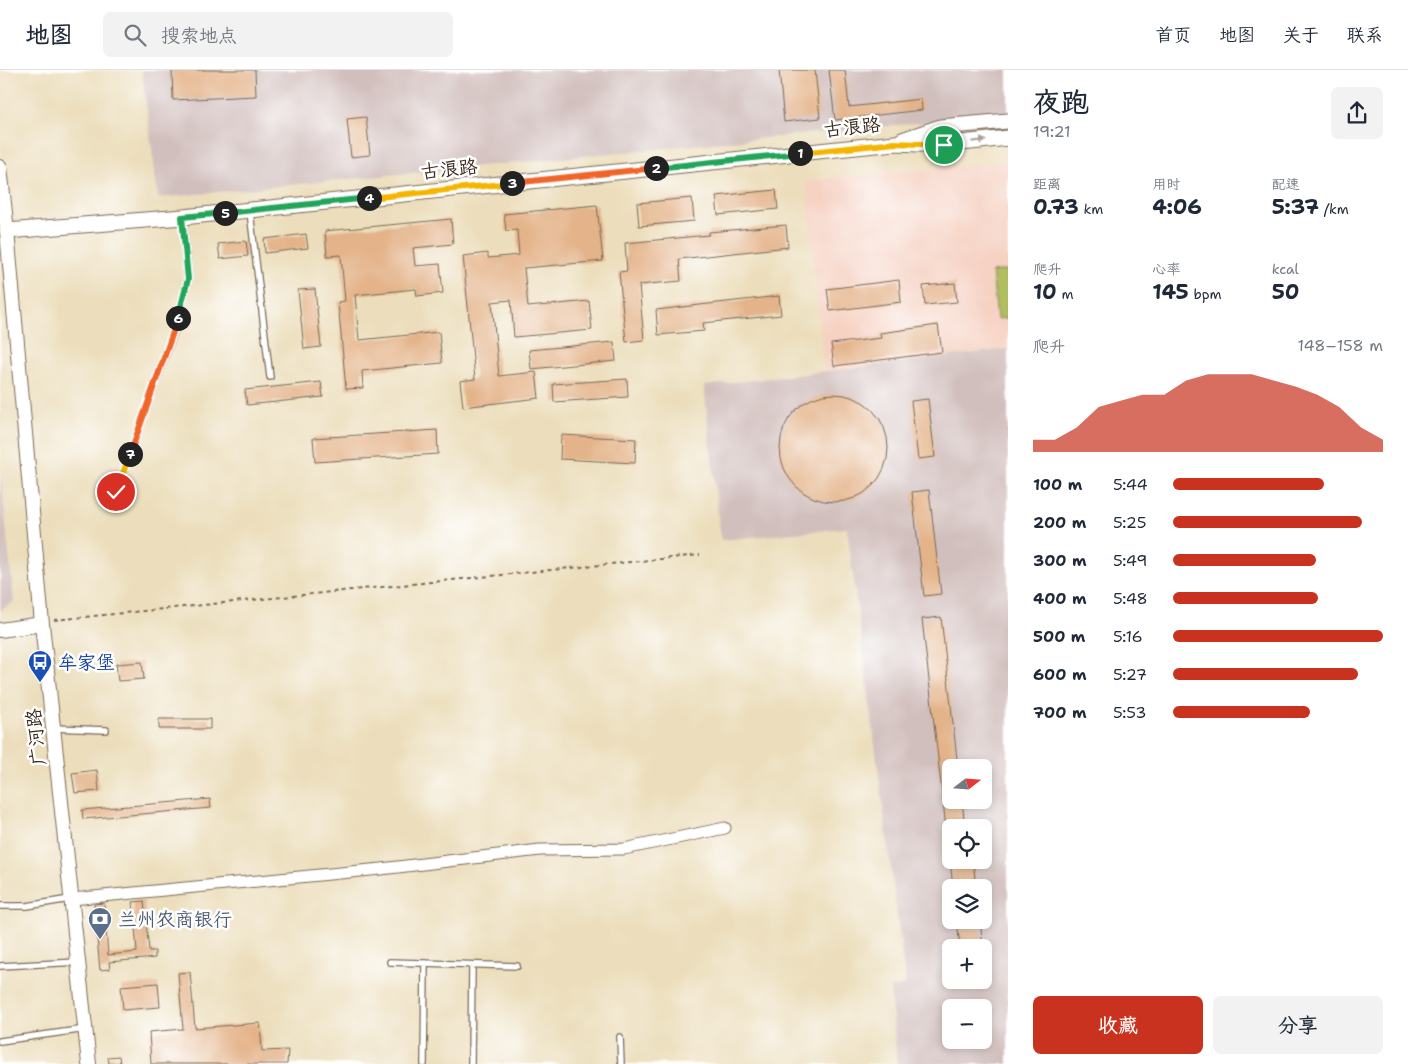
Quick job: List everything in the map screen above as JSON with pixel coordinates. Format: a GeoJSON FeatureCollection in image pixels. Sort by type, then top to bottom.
{"type":"FeatureCollection","features":[{"type":"Feature","properties":{"kind":"main road","name":"古浪路"},"geometry":{"type":"LineString","coordinates":[[895,143],[940,127],[1008,121]]}},
{"type":"Feature","properties":{"kind":"main road","name":"古浪路"},"geometry":{"type":"LineString","coordinates":[[4,232],[182,217],[895,143],[944,145],[1008,138]]}},
{"type":"Feature","properties":{"kind":"street","name":"广河路"},"geometry":{"type":"LineString","coordinates":[[0,168],[4,232],[42,624],[89,1064]]}},
{"type":"Feature","properties":{"kind":"street"},"geometry":{"type":"LineString","coordinates":[[0,630],[42,624]]}},
{"type":"Feature","properties":{"kind":"street"},"geometry":{"type":"LineString","coordinates":[[72,899],[540,850],[624,849],[724,828]]}},
{"type":"Feature","properties":{"kind":"lane"},"geometry":{"type":"LineString","coordinates":[[250,210],[270,377]]}},
{"type":"Feature","properties":{"kind":"lane"},"geometry":{"type":"LineString","coordinates":[[116,492],[176,327],[188,279],[182,217]]}},
{"type":"Feature","properties":{"kind":"lane"},"geometry":{"type":"LineString","coordinates":[[54,728],[106,730]]}},
{"type":"Feature","properties":{"kind":"lane"},"geometry":{"type":"LineString","coordinates":[[0,906],[27,906],[72,899]]}},
{"type":"Feature","properties":{"kind":"lane"},"geometry":{"type":"LineString","coordinates":[[0,966],[79,962]]}},
{"type":"Feature","properties":{"kind":"lane"},"geometry":{"type":"LineString","coordinates":[[390,962],[517,966]]}},
{"type":"Feature","properties":{"kind":"lane"},"geometry":{"type":"LineString","coordinates":[[424,1064],[425,963]]}},
{"type":"Feature","properties":{"kind":"lane"},"geometry":{"type":"LineString","coordinates":[[471,1064],[472,965]]}},
{"type":"Feature","properties":{"kind":"lane"},"geometry":{"type":"LineString","coordinates":[[0,1041],[86,1029]]}},
{"type":"Feature","properties":{"kind":"lane"},"geometry":{"type":"LineString","coordinates":[[620,1037],[621,1064]]}},
{"type":"Feature","properties":{"kind":"path"},"geometry":{"type":"LineString","coordinates":[[42,624],[55,619],[700,554]]}},
{"type":"Feature","properties":{"kind":"shaded area"},"geometry":{"type":"Polygon","coordinates":[[[142,70],[1008,70],[1008,114],[158,198],[142,70]]]}},
{"type":"Feature","properties":{"kind":"shaded area"},"geometry":{"type":"Polygon","coordinates":[[[1008,161],[1008,348],[824,371],[806,181],[1008,161]]]}},
{"type":"Feature","properties":{"kind":"shaded area"},"geometry":{"type":"Polygon","coordinates":[[[1008,349],[1008,1064],[897,1064],[890,988],[906,985],[847,528],[721,540],[704,386],[1008,349]]]}},
{"type":"Feature","properties":{"kind":"shaded area"},"geometry":{"type":"Polygon","coordinates":[[[0,469],[14,601],[0,611],[0,469]]]}},
{"type":"Feature","properties":{"kind":"green space"},"geometry":{"type":"Polygon","coordinates":[[[1008,270],[1008,318],[997,319],[992,272],[1008,270]]]}},
{"type":"Feature","properties":{"kind":"building"},"geometry":{"type":"Polygon","coordinates":[[[172,70],[255,70],[256,96],[173,100],[172,70]]]}},
{"type":"Feature","properties":{"kind":"building"},"geometry":{"type":"Polygon","coordinates":[[[779,70],[815,70],[820,118],[784,122],[779,70]]]}},
{"type":"Feature","properties":{"kind":"building"},"geometry":{"type":"Polygon","coordinates":[[[829,70],[845,70],[849,107],[921,99],[922,110],[835,120],[829,70]]]}},
{"type":"Feature","properties":{"kind":"building"},"geometry":{"type":"Polygon","coordinates":[[[366,117],[370,155],[351,157],[347,119],[366,117]]]}},
{"type":"Feature","properties":{"kind":"building"},"geometry":{"type":"Polygon","coordinates":[[[776,190],[778,209],[718,215],[716,196],[776,190]]]}},
{"type":"Feature","properties":{"kind":"building"},"geometry":{"type":"Polygon","coordinates":[[[692,198],[694,221],[639,226],[637,203],[692,198]]]}},
{"type":"Feature","properties":{"kind":"building"},"geometry":{"type":"Polygon","coordinates":[[[597,205],[603,261],[524,268],[528,307],[589,301],[592,330],[514,337],[511,300],[492,302],[499,376],[536,372],[539,398],[463,407],[460,381],[475,379],[463,256],[488,253],[488,258],[519,255],[517,230],[506,231],[504,214],[597,205]]]}},
{"type":"Feature","properties":{"kind":"building"},"geometry":{"type":"Polygon","coordinates":[[[451,219],[453,244],[413,248],[415,266],[440,264],[443,293],[417,296],[416,289],[355,295],[359,340],[439,332],[442,363],[362,371],[363,388],[346,389],[338,302],[345,301],[341,255],[327,256],[325,231],[451,219]]]}},
{"type":"Feature","properties":{"kind":"building"},"geometry":{"type":"Polygon","coordinates":[[[786,225],[788,247],[679,259],[681,281],[639,285],[644,340],[626,342],[619,272],[627,271],[625,243],[709,235],[709,232],[786,225]]]}},
{"type":"Feature","properties":{"kind":"building"},"geometry":{"type":"Polygon","coordinates":[[[306,234],[308,248],[265,253],[264,239],[306,234]]]}},
{"type":"Feature","properties":{"kind":"building"},"geometry":{"type":"Polygon","coordinates":[[[246,241],[248,256],[220,259],[218,244],[246,241]]]}},
{"type":"Feature","properties":{"kind":"building"},"geometry":{"type":"Polygon","coordinates":[[[899,280],[901,302],[830,311],[827,289],[899,280]]]}},
{"type":"Feature","properties":{"kind":"building"},"geometry":{"type":"Polygon","coordinates":[[[955,283],[957,302],[925,305],[923,286],[955,283]]]}},
{"type":"Feature","properties":{"kind":"building"},"geometry":{"type":"Polygon","coordinates":[[[315,289],[321,347],[304,349],[298,290],[315,289]]]}},
{"type":"Feature","properties":{"kind":"building"},"geometry":{"type":"Polygon","coordinates":[[[779,296],[781,315],[703,323],[704,331],[658,335],[656,310],[779,296]]]}},
{"type":"Feature","properties":{"kind":"building"},"geometry":{"type":"Polygon","coordinates":[[[938,325],[942,352],[834,366],[831,344],[881,338],[880,333],[938,325]]]}},
{"type":"Feature","properties":{"kind":"building"},"geometry":{"type":"Polygon","coordinates":[[[614,342],[616,361],[531,369],[529,350],[614,342]]]}},
{"type":"Feature","properties":{"kind":"building"},"geometry":{"type":"Polygon","coordinates":[[[627,379],[628,397],[554,402],[553,384],[627,379]]]}},
{"type":"Feature","properties":{"kind":"building"},"geometry":{"type":"Polygon","coordinates":[[[321,382],[323,397],[247,405],[245,390],[321,382]]]}},
{"type":"Feature","properties":{"kind":"building"},"geometry":{"type":"Polygon","coordinates":[[[834,394],[854,399],[872,410],[883,428],[888,448],[883,468],[872,486],[854,497],[834,502],[814,497],[796,486],[785,468],[780,448],[785,428],[796,410],[814,399],[834,394]]]}},
{"type":"Feature","properties":{"kind":"building"},"geometry":{"type":"Polygon","coordinates":[[[928,399],[935,457],[918,459],[911,401],[928,399]]]}},
{"type":"Feature","properties":{"kind":"building"},"geometry":{"type":"Polygon","coordinates":[[[437,430],[438,454],[315,462],[313,438],[437,430]]]}},
{"type":"Feature","properties":{"kind":"building"},"geometry":{"type":"Polygon","coordinates":[[[561,435],[636,439],[635,463],[560,459],[561,435]]]}},
{"type":"Feature","properties":{"kind":"building"},"geometry":{"type":"Polygon","coordinates":[[[929,490],[941,594],[924,596],[912,492],[929,490]]]}},
{"type":"Feature","properties":{"kind":"building"},"geometry":{"type":"Polygon","coordinates":[[[941,617],[957,759],[942,759],[942,793],[922,619],[941,617]]]}},
{"type":"Feature","properties":{"kind":"building"},"geometry":{"type":"Polygon","coordinates":[[[142,662],[144,679],[118,681],[116,664],[142,662]]]}},
{"type":"Feature","properties":{"kind":"building"},"geometry":{"type":"Polygon","coordinates":[[[159,719],[210,719],[210,729],[159,729],[159,719]]]}},
{"type":"Feature","properties":{"kind":"building"},"geometry":{"type":"Polygon","coordinates":[[[97,770],[99,791],[75,793],[72,773],[97,770]]]}},
{"type":"Feature","properties":{"kind":"building"},"geometry":{"type":"Polygon","coordinates":[[[210,799],[211,808],[83,819],[82,810],[210,799]]]}},
{"type":"Feature","properties":{"kind":"building"},"geometry":{"type":"Polygon","coordinates":[[[944,809],[963,809],[964,819],[945,819],[944,809]]]}},
{"type":"Feature","properties":{"kind":"building"},"geometry":{"type":"Polygon","coordinates":[[[951,869],[974,869],[975,879],[952,879],[951,869]]]}},
{"type":"Feature","properties":{"kind":"building"},"geometry":{"type":"Polygon","coordinates":[[[144,901],[149,951],[155,951],[155,958],[109,962],[110,969],[100,970],[94,904],[104,903],[108,955],[137,952],[133,902],[144,901]]]}},
{"type":"Feature","properties":{"kind":"building"},"geometry":{"type":"Polygon","coordinates":[[[958,929],[981,929],[982,939],[959,939],[958,929]]]}},
{"type":"Feature","properties":{"kind":"building"},"geometry":{"type":"Polygon","coordinates":[[[190,972],[195,1028],[260,1023],[262,1051],[288,1050],[287,1064],[151,1064],[149,1032],[183,1029],[178,973],[190,972]]]}},
{"type":"Feature","properties":{"kind":"building"},"geometry":{"type":"Polygon","coordinates":[[[158,983],[160,1007],[123,1010],[121,986],[158,983]]]}},
{"type":"Feature","properties":{"kind":"building"},"geometry":{"type":"Polygon","coordinates":[[[119,1056],[120,1064],[109,1064],[108,1057],[119,1056]]]}},
{"type":"Feature","properties":{"kind":"place","name":"牟家堡"},"geometry":{"type":"Point","coordinates":[40,683]}},
{"type":"Feature","properties":{"kind":"place","name":"兰州农商银行"},"geometry":{"type":"Point","coordinates":[100,940]}},
{"type":"Feature","properties":{"kind":"route"},"geometry":{"type":"LineString","coordinates":[[116,492],[176,327],[188,279],[182,217],[895,143],[944,145]]}}]}
